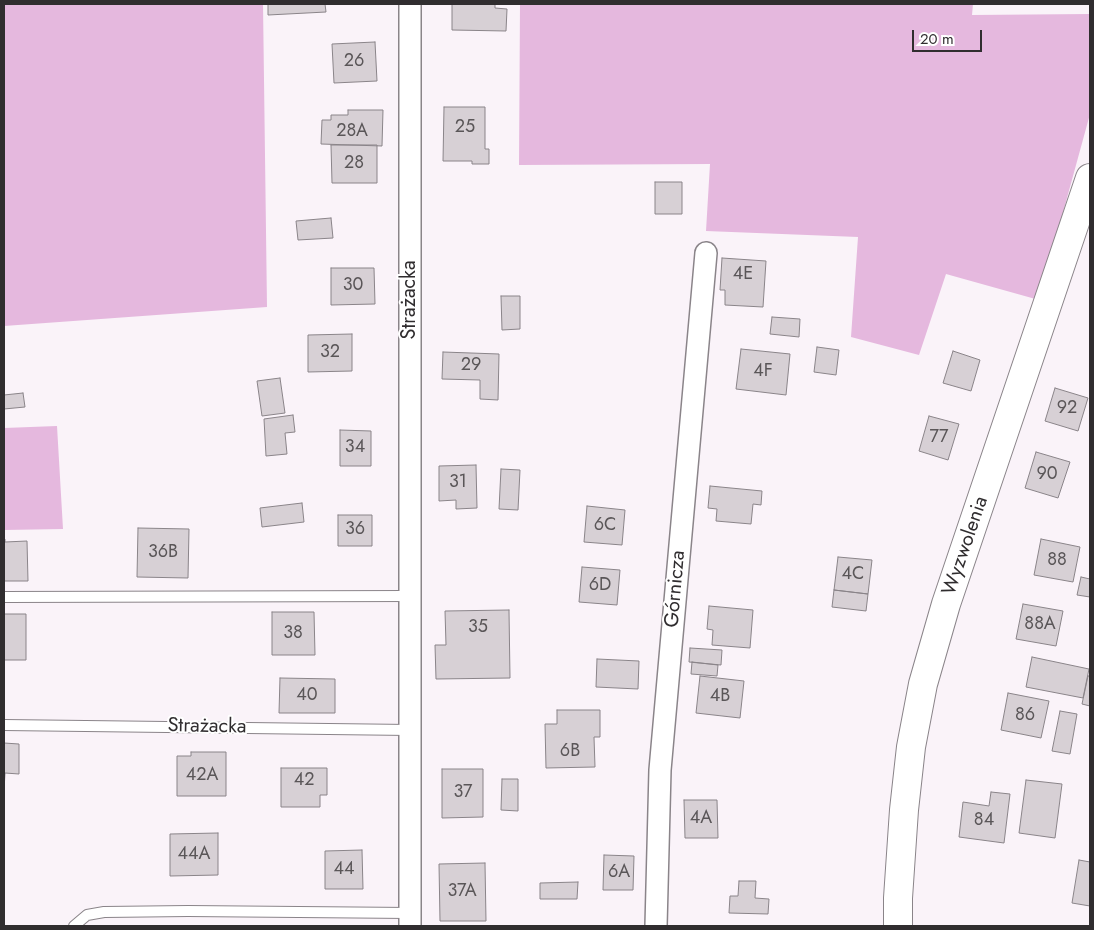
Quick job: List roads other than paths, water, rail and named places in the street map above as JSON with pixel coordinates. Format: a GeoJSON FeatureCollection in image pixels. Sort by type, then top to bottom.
{"type":"FeatureCollection","features":[{"type":"Feature","properties":{"kind":"main road","name":"Wyzwolenia"},"geometry":{"type":"LineString","coordinates":[[898,926],[904,801],[910,747],[923,684],[946,604],[1090,178]]}},
{"type":"Feature","properties":{"kind":"street","name":"Strażacka"},"geometry":{"type":"LineString","coordinates":[[410,4],[410,919]]}},
{"type":"Feature","properties":{"kind":"street","name":"Górnicza"},"geometry":{"type":"LineString","coordinates":[[656,926],[660,770],[706,253]]}},
{"type":"Feature","properties":{"kind":"lane"},"geometry":{"type":"LineString","coordinates":[[4,597],[410,596]]}},
{"type":"Feature","properties":{"kind":"lane","name":"Strażacka"},"geometry":{"type":"LineString","coordinates":[[4,725],[410,730]]}},
{"type":"Feature","properties":{"kind":"lane","name":"Strażacka"},"geometry":{"type":"LineString","coordinates":[[74,926],[87,914],[104,912],[188,911],[410,919]]}}]}
